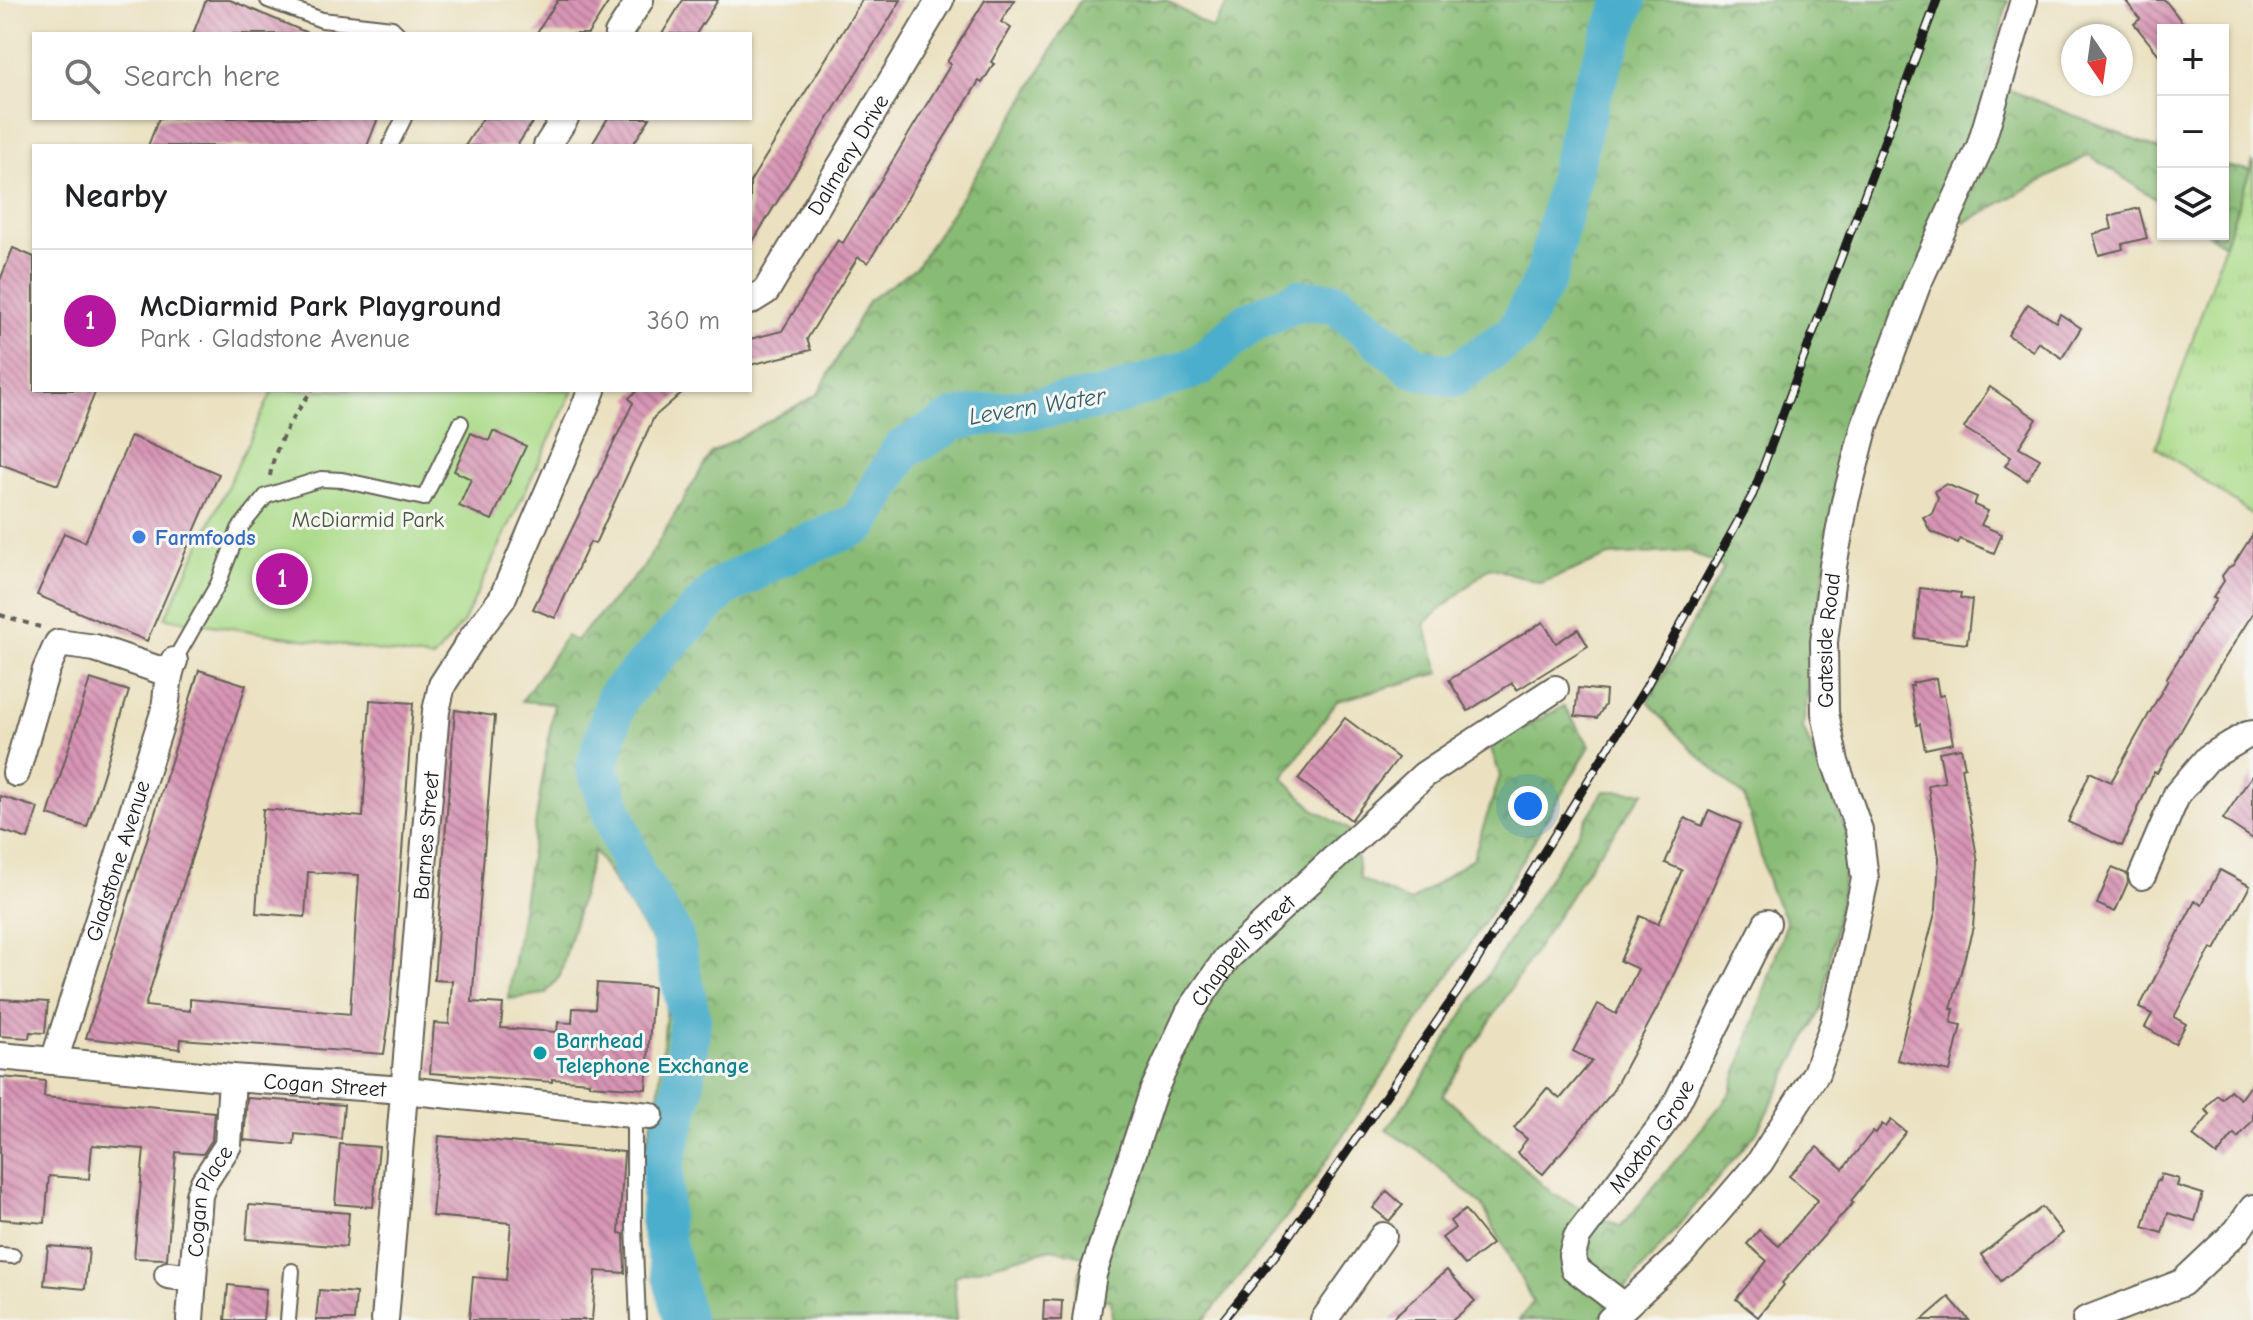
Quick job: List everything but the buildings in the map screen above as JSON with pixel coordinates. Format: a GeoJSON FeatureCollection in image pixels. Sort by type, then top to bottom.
{"type":"FeatureCollection","features":[{"type":"Feature","properties":{"kind":"street"},"geometry":{"type":"LineString","coordinates":[[619,32],[640,0]]}},
{"type":"Feature","properties":{"kind":"street","name":"Dalmeny Drive"},"geometry":{"type":"LineString","coordinates":[[752,300],[766,291],[940,0]]}},
{"type":"Feature","properties":{"kind":"street","name":"Gateside Road"},"geometry":{"type":"LineString","coordinates":[[1617,1313],[1681,1254],[1760,1162],[1816,1073],[1834,1023],[1865,879],[1859,830],[1835,762],[1825,713],[1822,665],[1833,566],[1845,502],[1865,425],[1917,285],[1980,147],[2024,0]]}},
{"type":"Feature","properties":{"kind":"street"},"geometry":{"type":"LineString","coordinates":[[548,144],[564,120]]}},
{"type":"Feature","properties":{"kind":"street","name":"Barnes Street"},"geometry":{"type":"LineString","coordinates":[[385,1320],[436,711],[442,685],[502,599],[591,392]]}},
{"type":"Feature","properties":{"kind":"street"},"geometry":{"type":"LineString","coordinates":[[16,773],[46,670],[58,643],[95,648],[171,667]]}},
{"type":"Feature","properties":{"kind":"street","name":"Gladstone Avenue"},"geometry":{"type":"LineString","coordinates":[[54,1061],[167,703],[171,667]]}},
{"type":"Feature","properties":{"kind":"street","name":"Chappell Street"},"geometry":{"type":"LineString","coordinates":[[1086,1320],[1093,1274],[1153,1092],[1189,1013],[1227,958],[1424,775],[1555,689]]}},
{"type":"Feature","properties":{"kind":"street"},"geometry":{"type":"LineString","coordinates":[[2142,876],[2162,855],[2177,794],[2208,758],[2253,734]]}},
{"type":"Feature","properties":{"kind":"street","name":"Maxton Grove"},"geometry":{"type":"LineString","coordinates":[[1617,1313],[1574,1268],[1572,1255],[1577,1237],[1672,1112],[1766,941]]}},
{"type":"Feature","properties":{"kind":"street","name":"Cogan Street"},"geometry":{"type":"LineString","coordinates":[[0,1056],[232,1078],[404,1090],[642,1116]]}},
{"type":"Feature","properties":{"kind":"street","name":"Cogan Place"},"geometry":{"type":"LineString","coordinates":[[190,1320],[181,1276],[199,1195],[228,1145],[232,1078]]}},
{"type":"Feature","properties":{"kind":"street"},"geometry":{"type":"LineString","coordinates":[[2086,1320],[2182,1283],[2237,1231],[2253,1208]]}},
{"type":"Feature","properties":{"kind":"street"},"geometry":{"type":"LineString","coordinates":[[1324,1320],[1383,1236]]}},
{"type":"Feature","properties":{"kind":"lane"},"geometry":{"type":"LineString","coordinates":[[268,0],[322,20],[392,28],[396,32]]}},
{"type":"Feature","properties":{"kind":"lane"},"geometry":{"type":"LineString","coordinates":[[391,144],[403,120]]}},
{"type":"Feature","properties":{"kind":"lane"},"geometry":{"type":"LineString","coordinates":[[171,667],[218,584],[239,529],[266,496],[321,479],[342,480],[424,498],[461,423]]}},
{"type":"Feature","properties":{"kind":"lane"},"geometry":{"type":"LineString","coordinates":[[638,1320],[633,1209],[642,1116]]}},
{"type":"Feature","properties":{"kind":"lane"},"geometry":{"type":"LineString","coordinates":[[288,1320],[292,1271]]}},
{"type":"Feature","properties":{"kind":"path"},"geometry":{"type":"LineString","coordinates":[[266,496],[273,455],[311,392]]}},
{"type":"Feature","properties":{"kind":"path"},"geometry":{"type":"LineString","coordinates":[[0,615],[45,628],[58,643]]}},
{"type":"Feature","properties":{"kind":"green space"},"geometry":{"type":"Polygon","coordinates":[[[1080,0],[1166,0],[1212,29],[1230,0],[2008,0],[1987,81],[2157,149],[2157,200],[2089,155],[1966,222],[1944,213],[1846,445],[1820,601],[1803,728],[1850,840],[1822,1008],[1756,1133],[1599,1320],[1519,1320],[1533,1302],[1482,1205],[1422,1153],[1386,1130],[1419,1084],[1604,791],[1644,792],[1592,862],[1443,1095],[1554,1195],[1621,1227],[1730,1094],[1787,922],[1770,889],[1745,798],[1683,741],[1648,701],[1724,568],[1689,551],[1609,556],[1541,583],[1490,567],[1424,624],[1440,673],[1337,701],[1283,778],[1314,809],[1353,832],[1360,879],[1410,902],[1473,858],[1500,776],[1490,745],[1564,706],[1590,746],[1498,901],[1304,1195],[1204,1320],[1112,1320],[1111,1300],[1075,1296],[1084,1256],[1051,1249],[954,1276],[957,1320],[677,1320],[646,1143],[658,1099],[670,970],[594,850],[560,976],[545,994],[508,999],[554,704],[522,701],[566,636],[575,641],[643,568],[711,453],[818,394],[868,301],[916,267],[1017,112],[1080,0]]]}},
{"type":"Feature","properties":{"kind":"green space"},"geometry":{"type":"Polygon","coordinates":[[[2253,161],[2253,515],[2156,447],[2226,240],[2229,240],[2253,161]]]}},
{"type":"Feature","properties":{"kind":"green space"},"geometry":{"type":"Polygon","coordinates":[[[2229,167],[2250,170],[2229,231],[2229,167]]]}},
{"type":"Feature","properties":{"kind":"green space","name":"McDiarmid Park"},"geometry":{"type":"Polygon","coordinates":[[[272,392],[572,392],[463,623],[433,659],[165,618],[272,392]]]}},
{"type":"Feature","properties":{"kind":"waterway","name":"Levern Water"},"geometry":{"type":"LineString","coordinates":[[684,1320],[661,1226],[663,1167],[683,1089],[690,1019],[672,935],[635,875],[597,768],[617,697],[721,588],[780,556],[860,523],[902,450],[956,419],[1107,398],[1199,366],[1247,324],[1299,300],[1336,303],[1414,367],[1453,376],[1516,333],[1546,277],[1589,97],[1626,0]]}},
{"type":"Feature","properties":{"kind":"railway"},"geometry":{"type":"LineString","coordinates":[[1223,1320],[1277,1253],[1458,991],[1646,687],[1753,494],[1937,0]]}},
{"type":"Feature","properties":{"kind":"place","name":"Farmfoods"},"geometry":{"type":"Point","coordinates":[139,537]}},
{"type":"Feature","properties":{"kind":"place","name":"McDiarmid Park Playground"},"geometry":{"type":"Point","coordinates":[282,579]}},
{"type":"Feature","properties":{"kind":"place","name":"Barrhead Telephone Exchange"},"geometry":{"type":"Point","coordinates":[540,1053]}}]}
